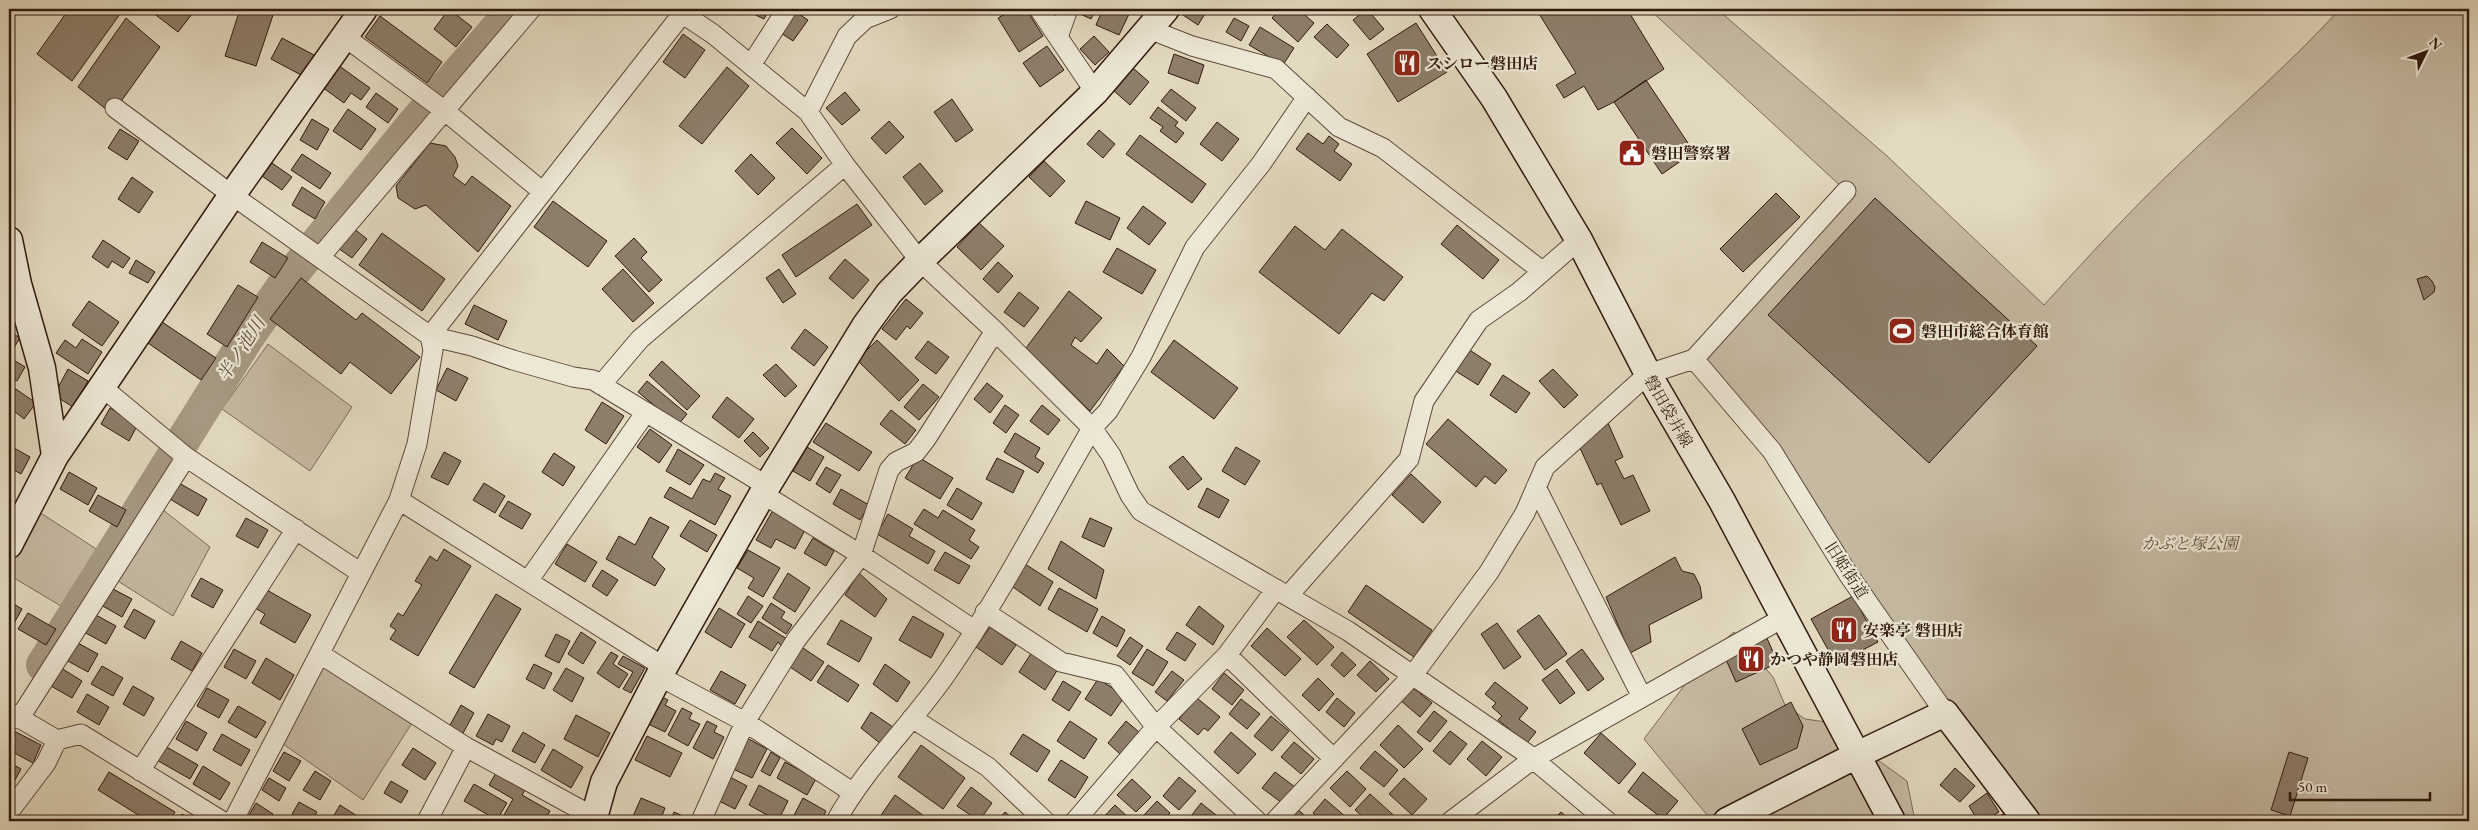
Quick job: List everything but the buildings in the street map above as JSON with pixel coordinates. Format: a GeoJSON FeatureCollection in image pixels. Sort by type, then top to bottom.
{"type":"FeatureCollection","features":[{"type":"Feature","properties":{"kind":"street"},"geometry":{"type":"LineString","coordinates":[[9,545],[55,456],[232,195],[364,9]]}},
{"type":"Feature","properties":{"kind":"street"},"geometry":{"type":"LineString","coordinates":[[320,256],[445,112],[531,9]]}},
{"type":"Feature","properties":{"kind":"street"},"geometry":{"type":"LineString","coordinates":[[751,65],[787,9]]}},
{"type":"Feature","properties":{"kind":"street"},"geometry":{"type":"LineString","coordinates":[[808,112],[847,36],[865,19],[890,9]]}},
{"type":"Feature","properties":{"kind":"street"},"geometry":{"type":"LineString","coordinates":[[1039,9],[1095,92]]}},
{"type":"Feature","properties":{"kind":"street"},"geometry":{"type":"LineString","coordinates":[[1058,37],[1068,9]]}},
{"type":"Feature","properties":{"kind":"street"},"geometry":{"type":"LineString","coordinates":[[320,654],[466,746],[593,819],[604,782],[662,671],[765,490],[865,326],[889,293],[920,261],[1095,92],[1166,9]]}},
{"type":"Feature","properties":{"kind":"street","name":"磐田袋井線"},"geometry":{"type":"LineString","coordinates":[[1436,10],[1494,98],[1580,240],[1648,374],[1722,501],[1782,618],[1892,821]]}},
{"type":"Feature","properties":{"kind":"street"},"geometry":{"type":"LineString","coordinates":[[430,336],[684,12],[808,112],[845,165],[920,261],[995,331],[1092,428],[1111,455],[1130,495],[1141,511],[1348,631],[1533,759],[1607,821]]}},
{"type":"Feature","properties":{"kind":"street"},"geometry":{"type":"LineString","coordinates":[[1150,29],[1192,46],[1276,69],[1339,127],[1383,148],[1542,271]]}},
{"type":"Feature","properties":{"kind":"street"},"geometry":{"type":"LineString","coordinates":[[345,37],[445,112],[543,192]]}},
{"type":"Feature","properties":{"kind":"street"},"geometry":{"type":"LineString","coordinates":[[836,821],[852,792],[949,670],[1092,428],[1108,411],[1141,357],[1195,247],[1261,164],[1307,97]]}},
{"type":"Feature","properties":{"kind":"street"},"geometry":{"type":"LineString","coordinates":[[116,108],[232,195],[430,336],[472,346],[539,367],[593,380],[646,412],[765,490],[974,630]]}},
{"type":"Feature","properties":{"kind":"street"},"geometry":{"type":"LineString","coordinates":[[601,385],[640,339],[845,165]]}},
{"type":"Feature","properties":{"kind":"street"},"geometry":{"type":"LineString","coordinates":[[1275,821],[1414,675],[1489,572],[1524,513],[1545,467],[1648,374],[1694,359],[1846,191]]}},
{"type":"Feature","properties":{"kind":"street"},"geometry":{"type":"LineString","coordinates":[[9,240],[13,290],[42,368],[55,456]]}},
{"type":"Feature","properties":{"kind":"street"},"geometry":{"type":"LineString","coordinates":[[1075,821],[1156,727],[1227,655],[1282,593],[1409,459],[1424,401],[1479,320],[1580,240]]}},
{"type":"Feature","properties":{"kind":"street"},"geometry":{"type":"LineString","coordinates":[[701,821],[745,722],[796,640],[861,555],[889,470],[896,462],[916,452],[926,439],[995,331]]}},
{"type":"Feature","properties":{"kind":"street"},"geometry":{"type":"LineString","coordinates":[[233,821],[399,500],[417,444],[433,350],[430,336]]}},
{"type":"Feature","properties":{"kind":"street","name":"旧姫街道"},"geometry":{"type":"LineString","coordinates":[[1694,359],[1772,451],[1848,574],[1945,714],[2027,821]]}},
{"type":"Feature","properties":{"kind":"street"},"geometry":{"type":"LineString","coordinates":[[102,387],[186,457],[361,573]]}},
{"type":"Feature","properties":{"kind":"street"},"geometry":{"type":"LineString","coordinates":[[528,582],[646,412]]}},
{"type":"Feature","properties":{"kind":"street"},"geometry":{"type":"LineString","coordinates":[[186,457],[14,715],[57,740],[81,734],[222,821]]}},
{"type":"Feature","properties":{"kind":"street"},"geometry":{"type":"LineString","coordinates":[[1536,487],[1642,697]]}},
{"type":"Feature","properties":{"kind":"street"},"geometry":{"type":"LineString","coordinates":[[399,500],[852,792]]}},
{"type":"Feature","properties":{"kind":"street"},"geometry":{"type":"LineString","coordinates":[[140,771],[296,530]]}},
{"type":"Feature","properties":{"kind":"street"},"geometry":{"type":"LineString","coordinates":[[985,612],[1061,662],[1115,675],[1156,727],[1257,821]]}},
{"type":"Feature","properties":{"kind":"street"},"geometry":{"type":"LineString","coordinates":[[1451,821],[1533,759],[1782,618]]}},
{"type":"Feature","properties":{"kind":"street"},"geometry":{"type":"LineString","coordinates":[[1227,655],[1334,759]]}},
{"type":"Feature","properties":{"kind":"street"},"geometry":{"type":"LineString","coordinates":[[1727,821],[1756,815],[1857,754],[1945,714]]}},
{"type":"Feature","properties":{"kind":"street"},"geometry":{"type":"LineString","coordinates":[[912,718],[988,767],[1045,821]]}},
{"type":"Feature","properties":{"kind":"street"},"geometry":{"type":"LineString","coordinates":[[9,812],[46,763],[57,740]]}},
{"type":"Feature","properties":{"kind":"street"},"geometry":{"type":"LineString","coordinates":[[427,821],[466,746]]}},
{"type":"Feature","properties":{"kind":"green space","name":"かぶと塚公園"},"geometry":{"type":"Polygon","coordinates":[[[1649,9],[1717,9],[1887,156],[2044,305],[2156,186],[2279,71],[2340,9],[2469,9],[2469,821],[2027,821],[1694,359],[1846,191],[1649,9]]]}},
{"type":"Feature","properties":{"kind":"green space"},"geometry":{"type":"Polygon","coordinates":[[[268,344],[352,407],[310,471],[222,409],[268,344]]]}},
{"type":"Feature","properties":{"kind":"green space"},"geometry":{"type":"Polygon","coordinates":[[[158,506],[210,547],[173,616],[110,576],[158,506]]]}},
{"type":"Feature","properties":{"kind":"green space"},"geometry":{"type":"Polygon","coordinates":[[[36,510],[101,552],[66,609],[9,575],[9,560],[36,510]]]}},
{"type":"Feature","properties":{"kind":"green space"},"geometry":{"type":"Polygon","coordinates":[[[1734,632],[1773,677],[1785,705],[1805,719],[1840,724],[1875,758],[1907,781],[1915,821],[1712,821],[1644,739],[1708,654],[1734,632]]]}},
{"type":"Feature","properties":{"kind":"green space"},"geometry":{"type":"Polygon","coordinates":[[[320,654],[417,715],[363,800],[276,739],[320,654]]]}},
{"type":"Feature","properties":{"kind":"waterway","name":"半ノ池川"},"geometry":{"type":"LineString","coordinates":[[43,665],[247,338],[288,279],[412,126],[514,9]]}},
{"type":"Feature","properties":{"kind":"place","name":"スシロー磐田店"},"geometry":{"type":"Point","coordinates":[1407,63]}},
{"type":"Feature","properties":{"kind":"place","name":"磐田警察署"},"geometry":{"type":"Point","coordinates":[1632,153]}},
{"type":"Feature","properties":{"kind":"place","name":"磐田市総合体育館"},"geometry":{"type":"Point","coordinates":[1902,331]}},
{"type":"Feature","properties":{"kind":"place","name":"安楽亭 磐田店"},"geometry":{"type":"Point","coordinates":[1844,630]}},
{"type":"Feature","properties":{"kind":"place","name":"かつや静岡磐田店"},"geometry":{"type":"Point","coordinates":[1751,659]}}]}
